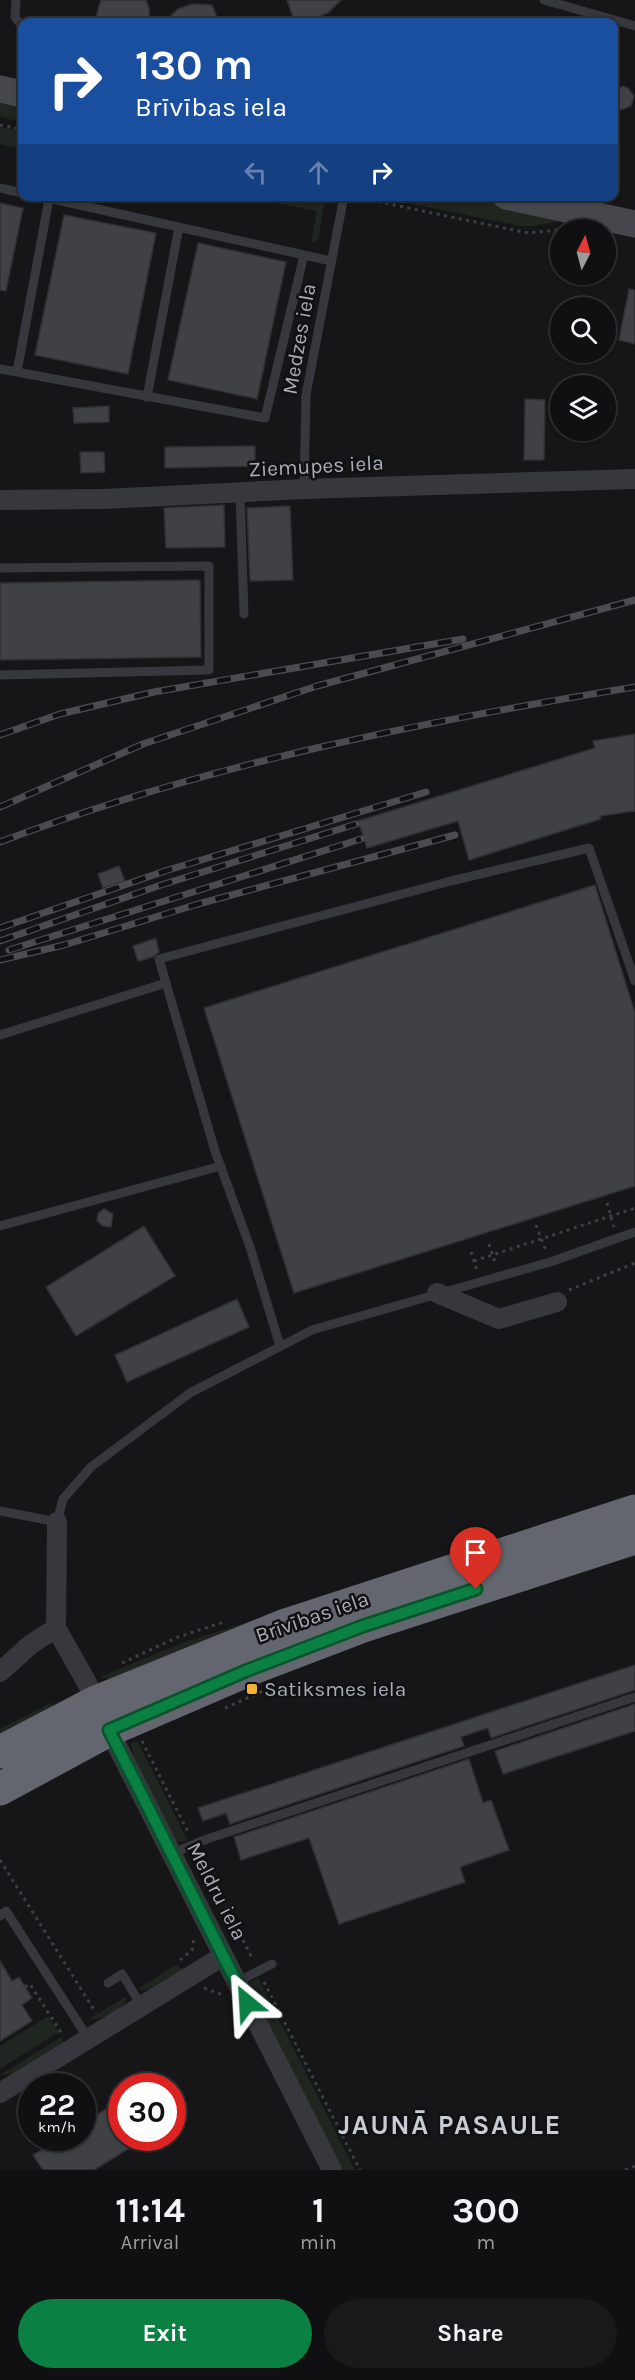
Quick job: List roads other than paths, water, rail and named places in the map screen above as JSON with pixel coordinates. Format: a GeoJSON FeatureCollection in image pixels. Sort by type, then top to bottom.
{"type":"FeatureCollection","features":[{"type":"Feature","properties":{"kind":"highway","name":"Brīvības iela"},"geometry":{"type":"LineString","coordinates":[[0,1789],[284,1626],[635,1511]]}},
{"type":"Feature","properties":{"kind":"highway","name":"Brīvības iela"},"geometry":{"type":"LineString","coordinates":[[0,1752],[114,1722],[363,1626],[635,1538]]}},
{"type":"Feature","properties":{"kind":"main road"},"geometry":{"type":"LineString","coordinates":[[0,89],[18,93]]}},
{"type":"Feature","properties":{"kind":"main road"},"geometry":{"type":"LineString","coordinates":[[524,201],[617,227]]}},
{"type":"Feature","properties":{"kind":"street","name":"Ziemupes iela"},"geometry":{"type":"LineString","coordinates":[[0,500],[103,499],[240,494],[304,489],[635,479]]}},
{"type":"Feature","properties":{"kind":"street"},"geometry":{"type":"LineString","coordinates":[[437,1293],[499,1318],[557,1302]]}},
{"type":"Feature","properties":{"kind":"street"},"geometry":{"type":"LineString","coordinates":[[0,1672],[30,1645],[56,1628],[57,1522]]}},
{"type":"Feature","properties":{"kind":"street","name":"Meldru iela"},"geometry":{"type":"LineString","coordinates":[[56,1628],[86,1681],[114,1722],[171,1854],[223,1956],[231,1990],[332,2170]]}},
{"type":"Feature","properties":{"kind":"street"},"geometry":{"type":"LineString","coordinates":[[0,2093],[84,2030],[137,1997],[190,1975],[223,1956]]}},
{"type":"Feature","properties":{"kind":"lane"},"geometry":{"type":"LineString","coordinates":[[16,0],[15,17],[18,21]]}},
{"type":"Feature","properties":{"kind":"lane"},"geometry":{"type":"LineString","coordinates":[[544,0],[607,18]]}},
{"type":"Feature","properties":{"kind":"lane"},"geometry":{"type":"LineString","coordinates":[[618,21],[635,26]]}},
{"type":"Feature","properties":{"kind":"lane"},"geometry":{"type":"LineString","coordinates":[[0,188],[18,192]]}},
{"type":"Feature","properties":{"kind":"lane"},"geometry":{"type":"LineString","coordinates":[[16,372],[49,201]]}},
{"type":"Feature","properties":{"kind":"lane"},"geometry":{"type":"LineString","coordinates":[[58,201],[331,261]]}},
{"type":"Feature","properties":{"kind":"lane","name":"Medzes iela"},"geometry":{"type":"LineString","coordinates":[[304,489],[306,395],[343,201]]}},
{"type":"Feature","properties":{"kind":"lane"},"geometry":{"type":"LineString","coordinates":[[147,397],[179,227]]}},
{"type":"Feature","properties":{"kind":"lane"},"geometry":{"type":"LineString","coordinates":[[0,369],[265,418],[304,255]]}},
{"type":"Feature","properties":{"kind":"lane"},"geometry":{"type":"LineString","coordinates":[[240,494],[244,614]]}},
{"type":"Feature","properties":{"kind":"lane"},"geometry":{"type":"LineString","coordinates":[[0,568],[209,566],[209,670],[0,675]]}},
{"type":"Feature","properties":{"kind":"lane"},"geometry":{"type":"LineString","coordinates":[[280,1346],[250,1247],[221,1166],[159,959],[452,881],[590,848],[635,981]]}},
{"type":"Feature","properties":{"kind":"lane"},"geometry":{"type":"LineString","coordinates":[[0,1035],[166,983]]}},
{"type":"Feature","properties":{"kind":"lane"},"geometry":{"type":"LineString","coordinates":[[0,1226],[221,1166]]}},
{"type":"Feature","properties":{"kind":"lane"},"geometry":{"type":"LineString","coordinates":[[1,1512],[57,1522],[63,1499],[92,1467],[190,1393],[312,1330],[550,1262],[635,1232]]}},
{"type":"Feature","properties":{"kind":"lane"},"geometry":{"type":"LineString","coordinates":[[171,1854],[207,1839],[635,1697]]}},
{"type":"Feature","properties":{"kind":"lane"},"geometry":{"type":"LineString","coordinates":[[0,1916],[6,1911],[84,2030]]}},
{"type":"Feature","properties":{"kind":"lane"},"geometry":{"type":"LineString","coordinates":[[231,1990],[272,1964]]}},
{"type":"Feature","properties":{"kind":"lane"},"geometry":{"type":"LineString","coordinates":[[108,1983],[122,1974],[137,1997]]}},
{"type":"Feature","properties":{"kind":"railway"},"geometry":{"type":"LineString","coordinates":[[0,807],[143,744],[317,686],[635,600]]}},
{"type":"Feature","properties":{"kind":"railway"},"geometry":{"type":"LineString","coordinates":[[0,735],[60,714],[154,692],[463,639]]}},
{"type":"Feature","properties":{"kind":"railway"},"geometry":{"type":"LineString","coordinates":[[0,842],[155,790],[234,768],[393,731],[635,687]]}},
{"type":"Feature","properties":{"kind":"railway"},"geometry":{"type":"LineString","coordinates":[[0,928],[165,871],[426,792]]}},
{"type":"Feature","properties":{"kind":"railway"},"geometry":{"type":"LineString","coordinates":[[0,941],[158,886],[356,824]]}},
{"type":"Feature","properties":{"kind":"railway"},"geometry":{"type":"LineString","coordinates":[[0,960],[64,945],[198,904],[455,835]]}},
{"type":"Feature","properties":{"kind":"railway"},"geometry":{"type":"LineString","coordinates":[[9,950],[361,839]]}},
{"type":"Feature","properties":{"kind":"place","name":"Satiksmes iela"},"geometry":{"type":"Point","coordinates":[252,1689]}},
{"type":"Feature","properties":{"kind":"district","name":"JAUNĀ PASAULE"},"geometry":{"type":"Point","coordinates":[450,2125]}}]}
